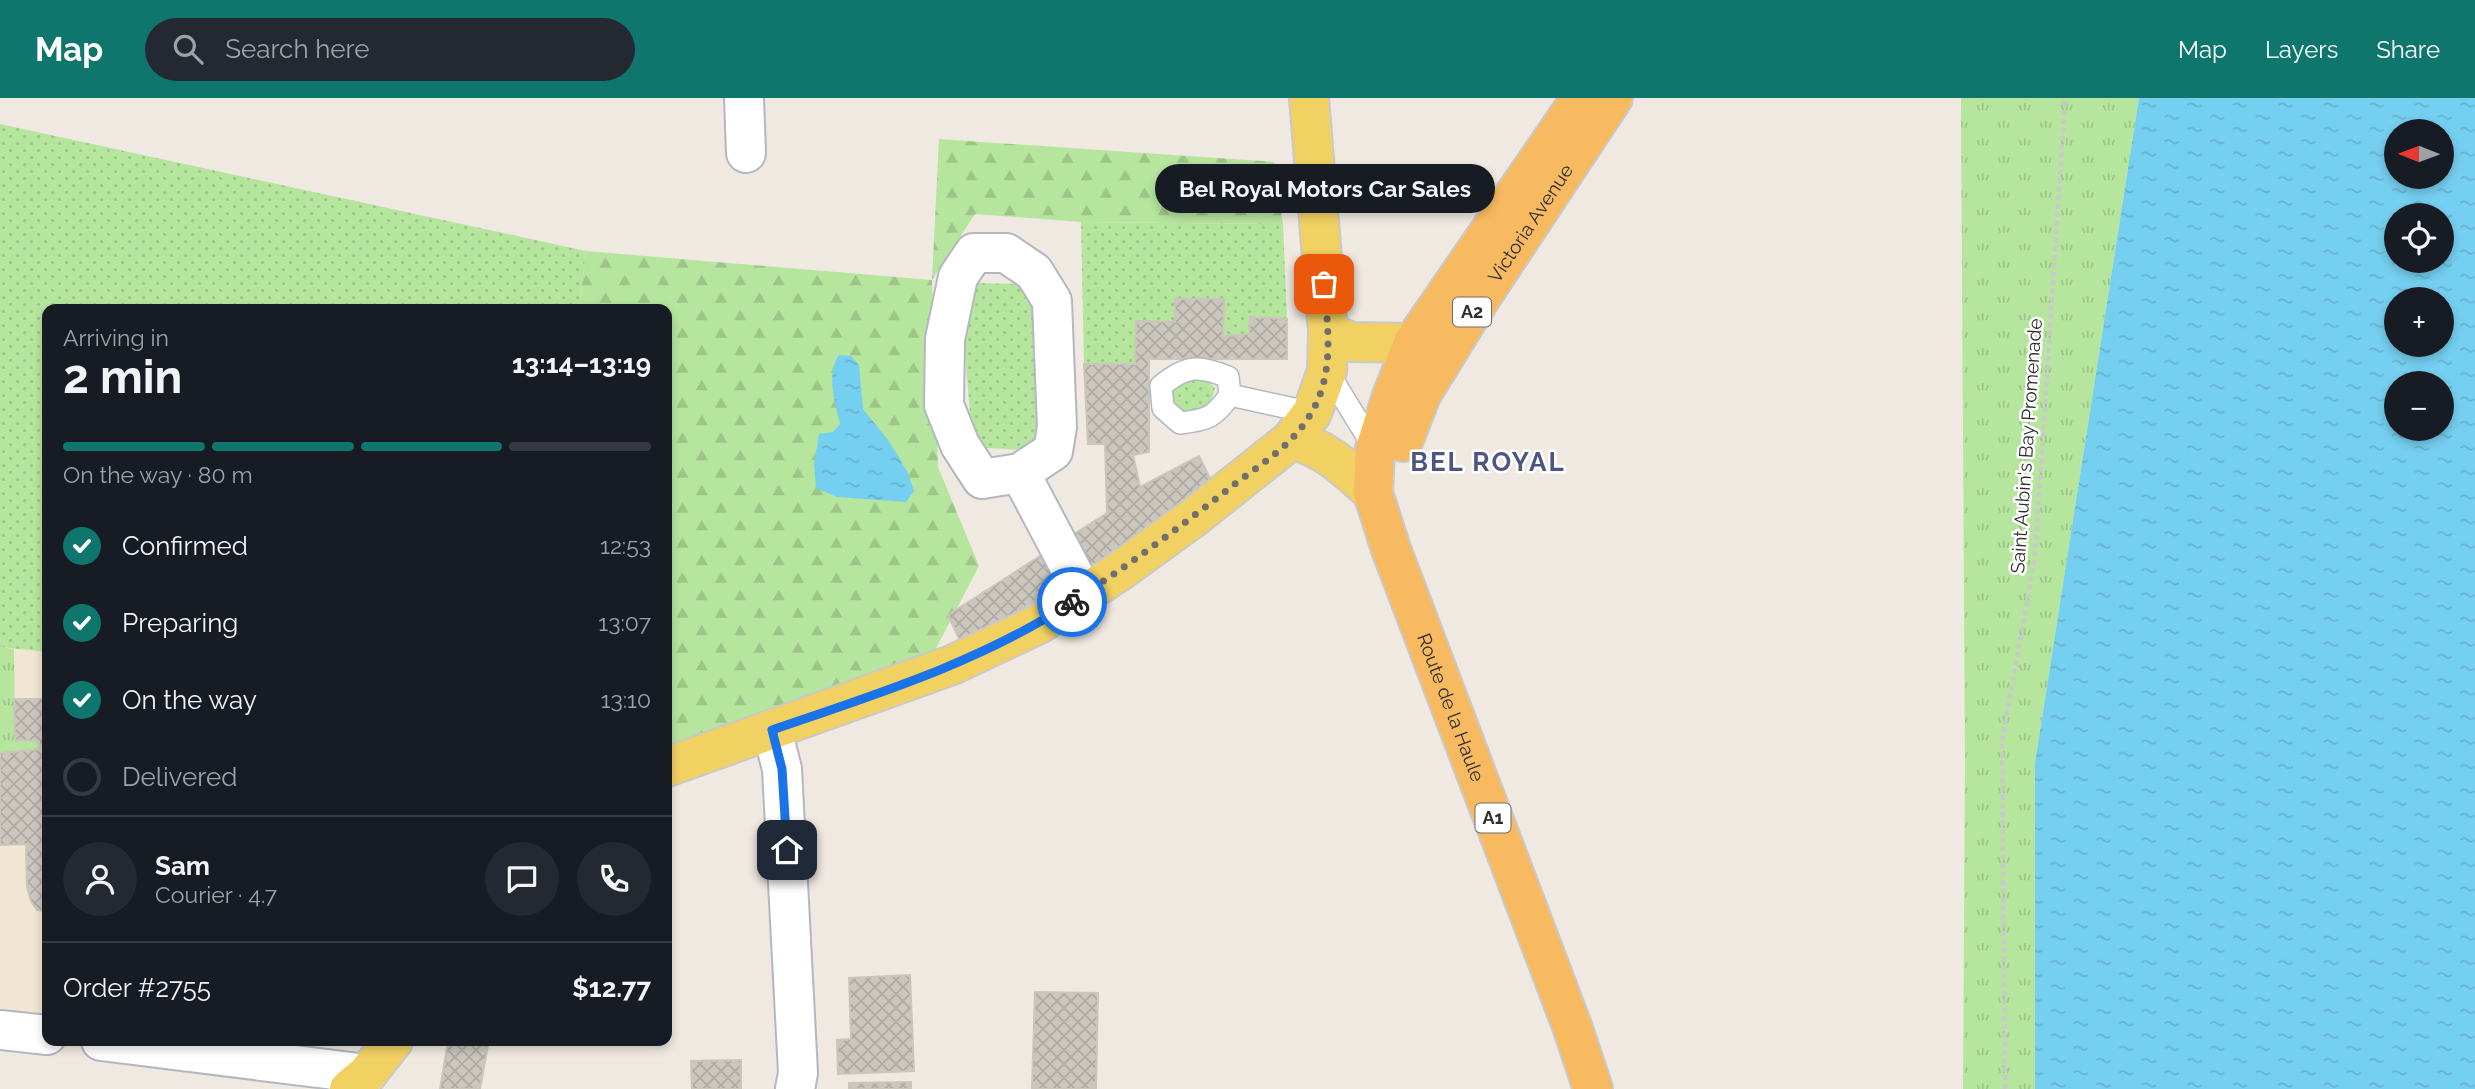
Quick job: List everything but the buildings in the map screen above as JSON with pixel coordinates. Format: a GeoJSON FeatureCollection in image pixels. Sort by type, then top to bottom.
{"type":"FeatureCollection","features":[{"type":"Feature","properties":{"kind":"highway","name":"Victoria Avenue"},"geometry":{"type":"LineString","coordinates":[[1375,449],[1413,343],[1581,98]]}},
{"type":"Feature","properties":{"kind":"highway","name":"Victoria Avenue"},"geometry":{"type":"LineString","coordinates":[[1391,549],[1401,447],[1421,395],[1480,299],[1613,98]]}},
{"type":"Feature","properties":{"kind":"highway","name":"Route de la Haule"},"geometry":{"type":"LineString","coordinates":[[1375,449],[1373,493],[1391,549],[1572,1026],[1593,1089]]}},
{"type":"Feature","properties":{"kind":"main road"},"geometry":{"type":"LineString","coordinates":[[672,765],[952,666],[1039,624],[1193,518],[1302,426],[1327,371],[1328,332],[1309,98]]}},
{"type":"Feature","properties":{"kind":"main road"},"geometry":{"type":"LineString","coordinates":[[1328,332],[1350,342],[1413,343]]}},
{"type":"Feature","properties":{"kind":"main road"},"geometry":{"type":"LineString","coordinates":[[1302,426],[1307,443],[1337,460],[1373,493]]}},
{"type":"Feature","properties":{"kind":"main road"},"geometry":{"type":"LineString","coordinates":[[358,1082],[389,1046]]}},
{"type":"Feature","properties":{"kind":"street"},"geometry":{"type":"LineString","coordinates":[[744,98],[746,153]]}},
{"type":"Feature","properties":{"kind":"street"},"geometry":{"type":"LineString","coordinates":[[974,253],[1006,253],[1034,272],[1052,301],[1057,427],[1053,451],[1020,473],[982,479],[960,446],[944,405],[945,339],[958,277],[974,253]]}},
{"type":"Feature","properties":{"kind":"street"},"geometry":{"type":"LineString","coordinates":[[1020,473],[1084,594]]}},
{"type":"Feature","properties":{"kind":"street"},"geometry":{"type":"LineString","coordinates":[[772,730],[782,769],[798,1073],[795,1089]]}},
{"type":"Feature","properties":{"kind":"street"},"geometry":{"type":"LineString","coordinates":[[0,1030],[42,1034]]}},
{"type":"Feature","properties":{"kind":"street"},"geometry":{"type":"LineString","coordinates":[[132,1046],[358,1082]]}},
{"type":"Feature","properties":{"kind":"lane"},"geometry":{"type":"LineString","coordinates":[[1327,371],[1375,449]]}},
{"type":"Feature","properties":{"kind":"lane"},"geometry":{"type":"LineString","coordinates":[[1230,395],[1302,426]]}},
{"type":"Feature","properties":{"kind":"path","name":"Saint Aubin's Bay Promenade"},"geometry":{"type":"LineString","coordinates":[[2005,1089],[2002,741],[2035,557],[2065,98]]}},
{"type":"Feature","properties":{"kind":"shaded area"},"geometry":{"type":"Polygon","coordinates":[[[0,647],[42,651],[42,1014],[0,1009],[0,647]]]}},
{"type":"Feature","properties":{"kind":"green space"},"geometry":{"type":"Polygon","coordinates":[[[1961,98],[2139,98],[2035,763],[2035,1089],[1963,1089],[1965,764],[1961,98]]]}},
{"type":"Feature","properties":{"kind":"green space"},"geometry":{"type":"Polygon","coordinates":[[[0,124],[586,251],[580,304],[42,304],[42,651],[0,647],[0,124]]]}},
{"type":"Feature","properties":{"kind":"green space"},"geometry":{"type":"Polygon","coordinates":[[[939,139],[1274,162],[1283,224],[1081,222],[975,214],[932,280],[939,139]]]}},
{"type":"Feature","properties":{"kind":"green space"},"geometry":{"type":"Polygon","coordinates":[[[1081,222],[1283,224],[1287,319],[1251,317],[1249,334],[1223,336],[1224,300],[1175,299],[1175,322],[1136,321],[1135,364],[1084,364],[1081,222]]]}},
{"type":"Feature","properties":{"kind":"green space"},"geometry":{"type":"Polygon","coordinates":[[[586,251],[932,280],[938,467],[979,566],[932,656],[672,749],[672,304],[580,304],[586,251]]]}},
{"type":"Feature","properties":{"kind":"green space"},"geometry":{"type":"Polygon","coordinates":[[[974,283],[1017,284],[1035,301],[1039,439],[1023,450],[986,448],[971,425],[961,307],[974,283]]]}},
{"type":"Feature","properties":{"kind":"green space"},"geometry":{"type":"Polygon","coordinates":[[[1203,377],[1215,388],[1212,399],[1201,411],[1182,413],[1172,406],[1167,390],[1178,378],[1203,377]]]}},
{"type":"Feature","properties":{"kind":"green space"},"geometry":{"type":"Polygon","coordinates":[[[0,647],[14,649],[15,740],[39,741],[40,749],[0,753],[0,647]]]}},
{"type":"Feature","properties":{"kind":"water"},"geometry":{"type":"Polygon","coordinates":[[[2139,98],[2475,98],[2475,1089],[2035,1089],[2035,763],[2139,98]]]}},
{"type":"Feature","properties":{"kind":"water"},"geometry":{"type":"Polygon","coordinates":[[[839,355],[851,356],[859,365],[863,409],[888,440],[908,473],[914,491],[906,502],[837,497],[816,488],[814,465],[819,434],[833,432],[840,424],[832,379],[839,355]]]}},
{"type":"Feature","properties":{"kind":"way so far"},"geometry":{"type":"LineString","coordinates":[[1072,602],[1193,518],[1292,440],[1312,413],[1327,371],[1328,332],[1324,284]]}},
{"type":"Feature","properties":{"kind":"place","name":"Bel Royal Motors Car Sales"},"geometry":{"type":"Point","coordinates":[1324,284]}},
{"type":"Feature","properties":{"kind":"district","name":"BEL ROYAL"},"geometry":{"type":"Point","coordinates":[1488,462]}},
{"type":"Feature","properties":{"kind":"route"},"geometry":{"type":"LineString","coordinates":[[787,850],[782,769],[772,730],[952,666],[1039,624],[1072,602]]}}]}
